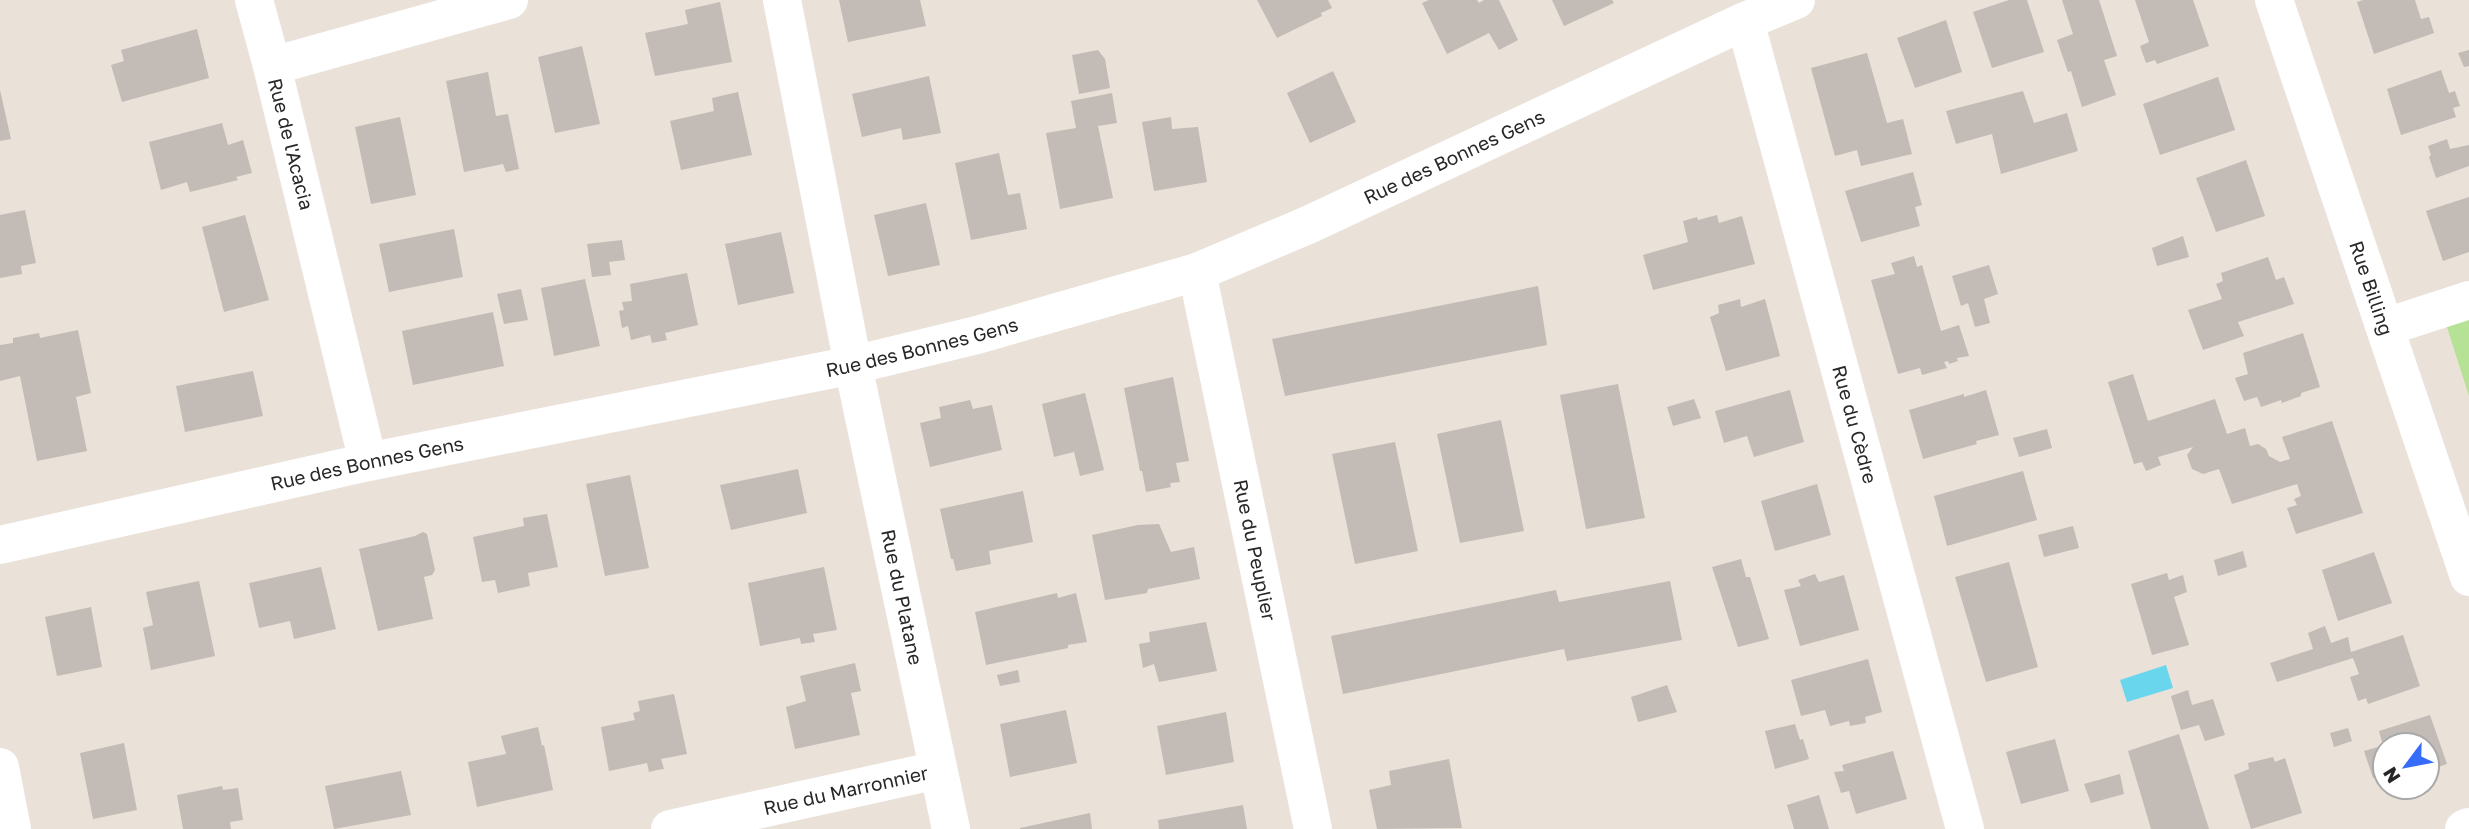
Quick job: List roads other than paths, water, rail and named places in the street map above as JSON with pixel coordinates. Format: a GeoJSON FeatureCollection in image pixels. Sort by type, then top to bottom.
{"type":"FeatureCollection","features":[{"type":"Feature","properties":{"kind":"street"},"geometry":{"type":"LineString","coordinates":[[254,0],[272,66]]}},
{"type":"Feature","properties":{"kind":"street","name":"Rue de l'Acacia"},"geometry":{"type":"LineString","coordinates":[[368,462],[272,66],[509,0]]}},
{"type":"Feature","properties":{"kind":"street"},"geometry":{"type":"LineString","coordinates":[[782,0],[853,365]]}},
{"type":"Feature","properties":{"kind":"street","name":"Rue des Bonnes Gens"},"geometry":{"type":"LineString","coordinates":[[0,545],[368,462],[853,365],[977,335],[1197,272],[1308,225],[1745,21],[1796,0]]}},
{"type":"Feature","properties":{"kind":"street","name":"Rue Billing"},"geometry":{"type":"LineString","coordinates":[[2274,0],[2469,577]]}},
{"type":"Feature","properties":{"kind":"street","name":"Rue du Cèdre"},"geometry":{"type":"LineString","coordinates":[[1745,21],[1965,829]]}},
{"type":"Feature","properties":{"kind":"street","name":"Rue du Peuplier"},"geometry":{"type":"LineString","coordinates":[[1197,272],[1313,829]]}},
{"type":"Feature","properties":{"kind":"street"},"geometry":{"type":"LineString","coordinates":[[2386,327],[2469,300]]}},
{"type":"Feature","properties":{"kind":"street","name":"Rue du Platane"},"geometry":{"type":"LineString","coordinates":[[853,365],[951,829]]}},
{"type":"Feature","properties":{"kind":"street"},"geometry":{"type":"LineString","coordinates":[[0,767],[12,829]]}},
{"type":"Feature","properties":{"kind":"street","name":"Rue du Marronnier"},"geometry":{"type":"LineString","coordinates":[[670,829],[938,770]]}},
{"type":"Feature","properties":{"kind":"street"},"geometry":{"type":"LineString","coordinates":[[2464,829],[2469,827]]}},
{"type":"Feature","properties":{"kind":"water"},"geometry":{"type":"Polygon","coordinates":[[[2166,665],[2173,688],[2127,702],[2120,680],[2166,665]]]}}]}
